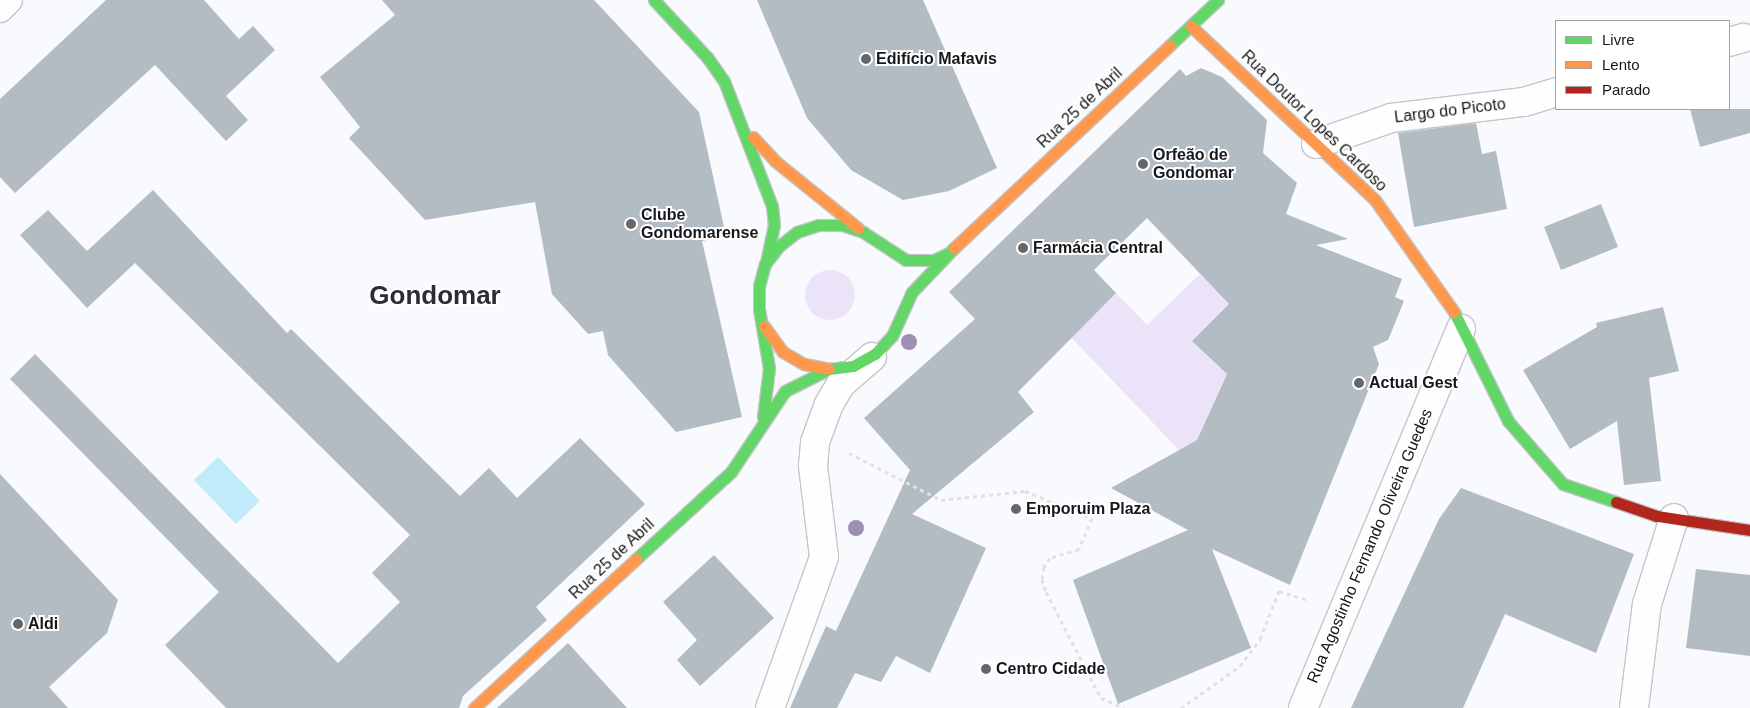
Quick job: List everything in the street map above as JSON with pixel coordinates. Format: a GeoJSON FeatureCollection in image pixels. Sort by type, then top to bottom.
{"type":"FeatureCollection","features":[{"type":"Feature","properties":{"kind":"main road"},"geometry":{"type":"LineString","coordinates":[[654,0],[707,58],[724,81],[772,206],[774,225],[766,264]]}},
{"type":"Feature","properties":{"kind":"main road","name":"Rua 25 de Abril"},"geometry":{"type":"LineString","coordinates":[[761,322],[783,352],[804,364],[828,369],[853,366],[875,354],[892,336],[901,313],[924,276],[1218,0]]}},
{"type":"Feature","properties":{"kind":"main road","name":"Rua Doutor Lopes Cardoso"},"geometry":{"type":"LineString","coordinates":[[1191,26],[1375,200],[1448,303],[1508,421],[1563,484],[1674,518],[1750,530]]}},
{"type":"Feature","properties":{"kind":"main road"},"geometry":{"type":"LineString","coordinates":[[737,112],[754,138],[775,162],[864,232]]}},
{"type":"Feature","properties":{"kind":"main road","name":"Rua 25 de Abril"},"geometry":{"type":"LineString","coordinates":[[762,425],[769,368],[761,322],[759,286],[766,264],[779,246],[797,232],[819,225],[842,225],[864,232],[896,256],[918,262],[934,260],[947,254],[964,240]]}},
{"type":"Feature","properties":{"kind":"main road","name":"Rua 25 de Abril"},"geometry":{"type":"LineString","coordinates":[[882,245],[897,272]]}},
{"type":"Feature","properties":{"kind":"main road","name":"Rua 25 de Abril"},"geometry":{"type":"LineString","coordinates":[[901,313],[902,288]]}},
{"type":"Feature","properties":{"kind":"main road","name":"Rua 25 de Abril"},"geometry":{"type":"LineString","coordinates":[[474,708],[730,472],[785,392],[828,369]]}},
{"type":"Feature","properties":{"kind":"street"},"geometry":{"type":"LineString","coordinates":[[0,8],[8,0]]}},
{"type":"Feature","properties":{"kind":"street","name":"Largo do Picoto"},"geometry":{"type":"LineString","coordinates":[[1316,144],[1391,118],[1524,102],[1555,92]]}},
{"type":"Feature","properties":{"kind":"street","name":"Rua Agostinho Fernando Oliveira Guedes"},"geometry":{"type":"LineString","coordinates":[[1303,708],[1461,329]]}},
{"type":"Feature","properties":{"kind":"street"},"geometry":{"type":"LineString","coordinates":[[770,708],[824,558],[813,466],[815,442],[829,404],[841,384],[875,354]]}},
{"type":"Feature","properties":{"kind":"street"},"geometry":{"type":"LineString","coordinates":[[1634,708],[1647,604],[1674,518]]}},
{"type":"Feature","properties":{"kind":"path"},"geometry":{"type":"LineString","coordinates":[[848,453],[941,500],[1025,491],[1092,518],[1079,548],[1050,558],[1044,567],[1042,579],[1046,592],[1100,698],[1124,708]]}},
{"type":"Feature","properties":{"kind":"path"},"geometry":{"type":"LineString","coordinates":[[1181,708],[1240,666],[1260,639],[1279,591],[1344,610]]}},
{"type":"Feature","properties":{"kind":"shaded area"},"geometry":{"type":"Polygon","coordinates":[[[830,270],[839,272],[850,281],[855,295],[853,304],[844,315],[830,320],[821,318],[810,309],[805,295],[807,286],[816,275],[830,270]]]}},
{"type":"Feature","properties":{"kind":"shaded area"},"geometry":{"type":"Polygon","coordinates":[[[1200,274],[1249,324],[1197,440],[1179,450],[1066,332],[1093,315],[1116,293],[1147,325],[1200,274]]]}},
{"type":"Feature","properties":{"kind":"water"},"geometry":{"type":"Polygon","coordinates":[[[218,457],[260,501],[236,524],[194,480],[218,457]]]}},
{"type":"Feature","properties":{"kind":"building"},"geometry":{"type":"Polygon","coordinates":[[[106,0],[204,0],[239,39],[253,26],[275,50],[226,96],[248,120],[226,141],[155,65],[15,193],[0,177],[0,99],[106,0]]]}},
{"type":"Feature","properties":{"kind":"building"},"geometry":{"type":"Polygon","coordinates":[[[382,0],[594,0],[699,112],[726,236],[702,241],[742,417],[676,432],[608,355],[603,331],[588,334],[552,294],[535,202],[425,220],[349,138],[360,127],[320,77],[395,15],[382,0]]]}},
{"type":"Feature","properties":{"kind":"building","name":"Edifício Mafavis"},"geometry":{"type":"Polygon","coordinates":[[[757,0],[923,0],[997,168],[949,191],[903,200],[851,170],[807,118],[757,0]]]}},
{"type":"Feature","properties":{"kind":"building"},"geometry":{"type":"Polygon","coordinates":[[[1201,68],[1222,77],[1267,120],[1263,153],[1297,183],[1286,214],[1348,239],[1316,245],[1402,279],[1395,297],[1404,301],[1388,340],[1373,347],[1379,364],[1290,585],[1212,549],[1251,648],[1118,704],[1073,580],[1188,530],[1111,488],[1197,440],[1227,374],[1192,341],[1229,304],[1147,218],[1094,270],[1116,293],[1018,392],[1034,412],[912,514],[986,548],[930,673],[896,656],[881,682],[855,673],[837,708],[790,708],[826,626],[836,631],[910,470],[864,418],[975,319],[949,292],[1180,69],[1186,76],[1201,68]]]}},
{"type":"Feature","properties":{"kind":"building"},"geometry":{"type":"Polygon","coordinates":[[[1750,109],[1750,133],[1700,147],[1690,110],[1750,109]]]}},
{"type":"Feature","properties":{"kind":"building"},"geometry":{"type":"Polygon","coordinates":[[[1476,123],[1482,154],[1496,151],[1507,209],[1414,227],[1398,133],[1476,123]]]}},
{"type":"Feature","properties":{"kind":"building"},"geometry":{"type":"Polygon","coordinates":[[[153,190],[287,333],[291,329],[460,496],[489,468],[517,498],[580,438],[645,504],[536,607],[547,620],[463,696],[459,708],[226,708],[165,645],[219,592],[10,379],[35,354],[338,663],[400,602],[372,573],[410,535],[135,263],[87,308],[20,235],[48,210],[87,251],[153,190]]]}},
{"type":"Feature","properties":{"kind":"building"},"geometry":{"type":"Polygon","coordinates":[[[1601,204],[1618,247],[1561,270],[1544,227],[1601,204]]]}},
{"type":"Feature","properties":{"kind":"building"},"geometry":{"type":"Polygon","coordinates":[[[1663,307],[1679,371],[1649,378],[1661,481],[1624,485],[1617,421],[1570,449],[1523,370],[1597,327],[1596,323],[1663,307]]]}},
{"type":"Feature","properties":{"kind":"building"},"geometry":{"type":"Polygon","coordinates":[[[0,474],[118,600],[107,633],[49,687],[68,708],[0,708],[0,474]]]}},
{"type":"Feature","properties":{"kind":"building"},"geometry":{"type":"Polygon","coordinates":[[[1461,488],[1634,554],[1596,653],[1505,614],[1463,708],[1351,708],[1439,519],[1461,488]]]}},
{"type":"Feature","properties":{"kind":"building"},"geometry":{"type":"Polygon","coordinates":[[[714,555],[774,618],[700,686],[677,660],[697,640],[663,602],[714,555]]]}},
{"type":"Feature","properties":{"kind":"building"},"geometry":{"type":"Polygon","coordinates":[[[1696,569],[1750,575],[1750,656],[1686,648],[1696,569]]]}},
{"type":"Feature","properties":{"kind":"building"},"geometry":{"type":"Polygon","coordinates":[[[568,643],[627,708],[497,708],[568,643]]]}},
{"type":"Feature","properties":{"kind":"traffic: fast"},"geometry":{"type":"LineString","coordinates":[[654,0],[707,57],[724,81],[772,206],[774,225],[766,262]]}},
{"type":"Feature","properties":{"kind":"traffic: fast"},"geometry":{"type":"LineString","coordinates":[[1170,45],[1218,0]]}},
{"type":"Feature","properties":{"kind":"traffic: fast"},"geometry":{"type":"LineString","coordinates":[[763,417],[769,368],[759,309],[759,286],[765,264],[779,246],[797,232],[819,225],[842,225],[863,232],[906,260],[934,260],[947,254]]}},
{"type":"Feature","properties":{"kind":"traffic: fast"},"geometry":{"type":"LineString","coordinates":[[636,559],[731,472],[785,391],[829,369],[853,366],[875,354],[892,336],[912,292],[954,248]]}},
{"type":"Feature","properties":{"kind":"traffic: fast"},"geometry":{"type":"LineString","coordinates":[[1454,312],[1508,421],[1563,484],[1616,502]]}},
{"type":"Feature","properties":{"kind":"traffic: slow"},"geometry":{"type":"LineString","coordinates":[[1191,26],[1375,200],[1454,312]]}},
{"type":"Feature","properties":{"kind":"traffic: slow"},"geometry":{"type":"LineString","coordinates":[[954,248],[1170,45]]}},
{"type":"Feature","properties":{"kind":"traffic: slow"},"geometry":{"type":"LineString","coordinates":[[753,137],[775,161],[858,228]]}},
{"type":"Feature","properties":{"kind":"traffic: slow"},"geometry":{"type":"LineString","coordinates":[[764,326],[783,352],[804,364],[829,369]]}},
{"type":"Feature","properties":{"kind":"traffic: slow"},"geometry":{"type":"LineString","coordinates":[[474,708],[636,559]]}},
{"type":"Feature","properties":{"kind":"traffic: jam"},"geometry":{"type":"LineString","coordinates":[[1616,502],[1657,516],[1750,530]]}},
{"type":"Feature","properties":{"kind":"place","name":"Edifício Mafavis"},"geometry":{"type":"Point","coordinates":[866,59]}},
{"type":"Feature","properties":{"kind":"place","name":"Orfeão de Gondomar"},"geometry":{"type":"Point","coordinates":[1143,164]}},
{"type":"Feature","properties":{"kind":"place","name":"Clube Gondomarense"},"geometry":{"type":"Point","coordinates":[631,224]}},
{"type":"Feature","properties":{"kind":"place","name":"Farmácia Central"},"geometry":{"type":"Point","coordinates":[1023,248]}},
{"type":"Feature","properties":{"kind":"place","name":"Actual Gest"},"geometry":{"type":"Point","coordinates":[1359,383]}},
{"type":"Feature","properties":{"kind":"place","name":"Emporuim Plaza"},"geometry":{"type":"Point","coordinates":[1016,509]}},
{"type":"Feature","properties":{"kind":"place","name":"Aldi"},"geometry":{"type":"Point","coordinates":[18,624]}},
{"type":"Feature","properties":{"kind":"place","name":"Centro Cidade"},"geometry":{"type":"Point","coordinates":[986,669]}},
{"type":"Feature","properties":{"kind":"district","name":"Gondomar"},"geometry":{"type":"Point","coordinates":[435,296]}}]}
